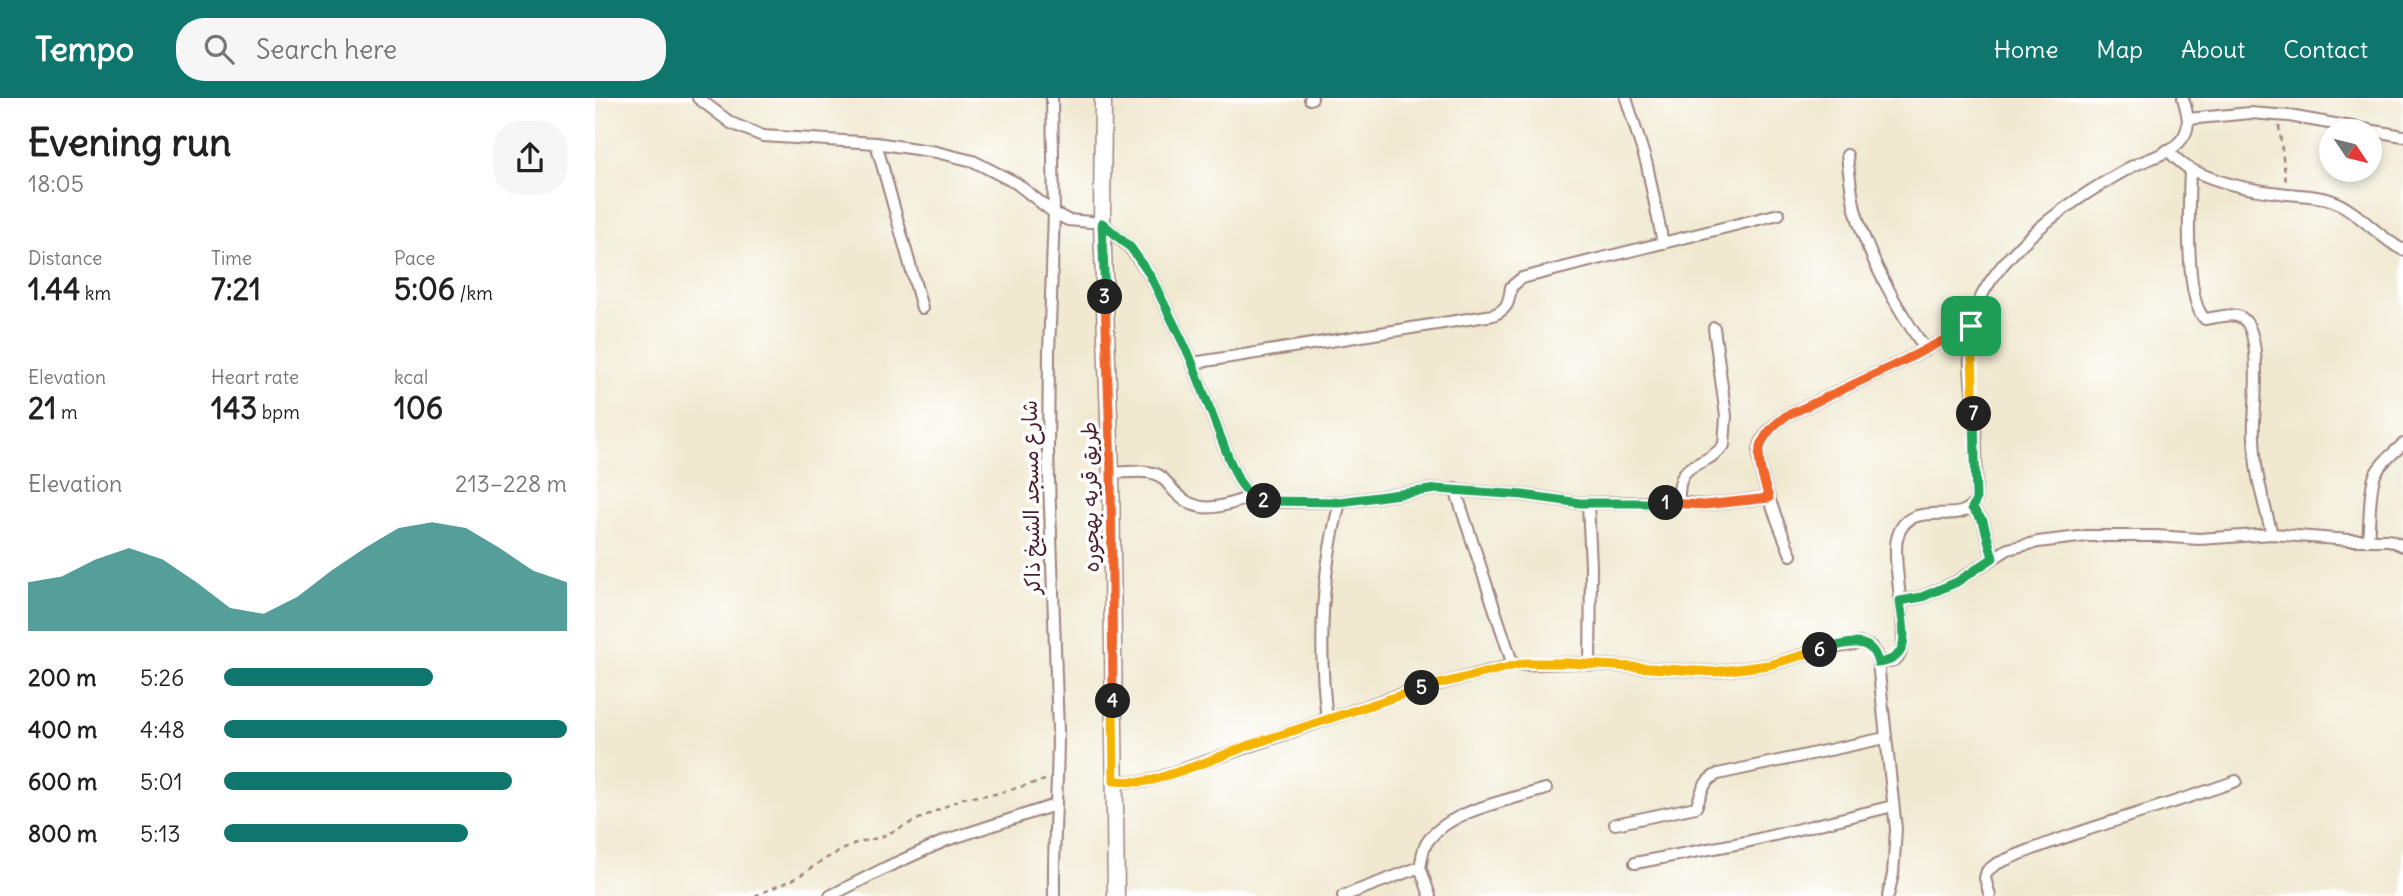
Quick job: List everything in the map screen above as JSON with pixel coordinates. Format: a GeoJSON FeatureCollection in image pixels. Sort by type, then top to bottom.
{"type":"FeatureCollection","features":[{"type":"Feature","properties":{"kind":"street"},"geometry":{"type":"LineString","coordinates":[[698,98],[731,123],[763,136],[876,143],[973,161],[1016,183],[1054,213],[1068,220],[1098,223],[1131,248],[1145,267],[1193,363],[1239,481],[1248,493],[1260,500],[1340,502],[1437,489],[1588,503],[1679,502],[1704,505],[1769,498]]}},
{"type":"Feature","properties":{"kind":"street","name":"شارع مسجد الشيخ ذاكر"},"geometry":{"type":"LineString","coordinates":[[1052,98],[1054,213],[1048,452],[1058,776],[1053,896]]}},
{"type":"Feature","properties":{"kind":"street","name":"طريق قريه بهجوره"},"geometry":{"type":"LineString","coordinates":[[1103,98],[1098,223],[1111,473],[1116,896]]}},
{"type":"Feature","properties":{"kind":"street"},"geometry":{"type":"LineString","coordinates":[[1626,98],[1647,165],[1663,243]]}},
{"type":"Feature","properties":{"kind":"street"},"geometry":{"type":"LineString","coordinates":[[1878,663],[1891,662],[1902,650],[1903,624],[1896,547],[1901,528],[1917,515],[1965,512],[1972,508],[1976,500],[1971,326],[1984,290],[2021,244],[2049,221],[2132,166],[2176,145],[2185,135],[2188,119],[2183,98]]}},
{"type":"Feature","properties":{"kind":"street"},"geometry":{"type":"LineString","coordinates":[[2188,119],[2250,113],[2403,136]]}},
{"type":"Feature","properties":{"kind":"street"},"geometry":{"type":"LineString","coordinates":[[876,143],[922,308]]}},
{"type":"Feature","properties":{"kind":"street"},"geometry":{"type":"LineString","coordinates":[[2167,150],[2190,169],[2247,187],[2333,201],[2403,250]]}},
{"type":"Feature","properties":{"kind":"street"},"geometry":{"type":"LineString","coordinates":[[1847,155],[1850,183],[1862,230],[1888,285],[1926,350]]}},
{"type":"Feature","properties":{"kind":"street"},"geometry":{"type":"LineString","coordinates":[[2190,169],[2189,233],[2197,307],[2205,319],[2241,317],[2251,334],[2257,370],[2254,424],[2257,468],[2272,534]]}},
{"type":"Feature","properties":{"kind":"street"},"geometry":{"type":"LineString","coordinates":[[1193,363],[1493,315],[1503,311],[1508,305],[1511,287],[1514,282],[1523,278],[1779,214]]}},
{"type":"Feature","properties":{"kind":"street"},"geometry":{"type":"LineString","coordinates":[[1791,555],[1769,498],[1759,451],[1764,436],[1786,416],[1971,326]]}},
{"type":"Feature","properties":{"kind":"street"},"geometry":{"type":"LineString","coordinates":[[1679,502],[1682,479],[1687,469],[1693,464],[1710,459],[1724,445],[1726,416],[1714,328]]}},
{"type":"Feature","properties":{"kind":"street"},"geometry":{"type":"LineString","coordinates":[[2368,540],[2375,474],[2384,461],[2403,444]]}},
{"type":"Feature","properties":{"kind":"street"},"geometry":{"type":"LineString","coordinates":[[1111,473],[1156,474],[1182,498],[1199,508],[1230,505],[1253,496]]}},
{"type":"Feature","properties":{"kind":"street"},"geometry":{"type":"LineString","coordinates":[[1455,489],[1513,665]]}},
{"type":"Feature","properties":{"kind":"street"},"geometry":{"type":"LineString","coordinates":[[1327,719],[1321,632],[1332,532],[1340,502]]}},
{"type":"Feature","properties":{"kind":"street"},"geometry":{"type":"LineString","coordinates":[[1588,503],[1591,566],[1590,664]]}},
{"type":"Feature","properties":{"kind":"street"},"geometry":{"type":"LineString","coordinates":[[1972,508],[1983,521],[1993,558]]}},
{"type":"Feature","properties":{"kind":"street"},"geometry":{"type":"LineString","coordinates":[[1900,601],[1922,597],[1957,582],[2008,549],[2087,536],[2199,539],[2272,534],[2389,540],[2403,546]]}},
{"type":"Feature","properties":{"kind":"street"},"geometry":{"type":"LineString","coordinates":[[1114,781],[1153,780],[1401,694],[1513,665],[1590,664],[1714,672],[1769,665],[1816,651],[1860,643],[1871,647],[1876,653],[1878,663],[1896,851],[1888,896]]}},
{"type":"Feature","properties":{"kind":"street"},"geometry":{"type":"LineString","coordinates":[[1615,824],[1696,807],[1703,785],[1710,777],[1718,774],[1885,738]]}},
{"type":"Feature","properties":{"kind":"street"},"geometry":{"type":"LineString","coordinates":[[1990,896],[1985,878],[1987,871],[1996,864],[2078,831],[2184,800],[2236,781]]}},
{"type":"Feature","properties":{"kind":"street"},"geometry":{"type":"LineString","coordinates":[[1430,896],[1420,867],[1425,847],[1438,830],[1453,818],[1546,789]]}},
{"type":"Feature","properties":{"kind":"street"},"geometry":{"type":"LineString","coordinates":[[829,896],[887,866],[947,840],[1055,805]]}},
{"type":"Feature","properties":{"kind":"street"},"geometry":{"type":"LineString","coordinates":[[1635,863],[1746,842],[1893,806]]}},
{"type":"Feature","properties":{"kind":"street"},"geometry":{"type":"LineString","coordinates":[[1343,896],[1420,867]]}},
{"type":"Feature","properties":{"kind":"path"},"geometry":{"type":"LineString","coordinates":[[2277,116],[2287,194]]}},
{"type":"Feature","properties":{"kind":"path"},"geometry":{"type":"LineString","coordinates":[[755,896],[798,877],[856,843],[881,837],[963,798],[995,794],[1058,776]]}},
{"type":"Feature","properties":{"kind":"route"},"geometry":{"type":"LineString","coordinates":[[1102,223],[1131,248],[1150,275],[1190,357],[1239,481],[1248,493],[1260,500],[1340,502],[1437,489],[1523,495],[1580,503],[1679,502],[1704,505],[1769,498],[1759,451],[1764,436],[1772,427],[1786,416],[1971,326],[1976,438],[1976,500],[1972,508],[1983,521],[1993,558],[1957,582],[1922,597],[1900,601],[1902,650],[1891,662],[1878,663],[1876,653],[1871,647],[1860,643],[1816,651],[1769,665],[1714,672],[1525,663],[1401,694],[1153,780],[1114,781],[1111,473],[1102,223]]}}]}
